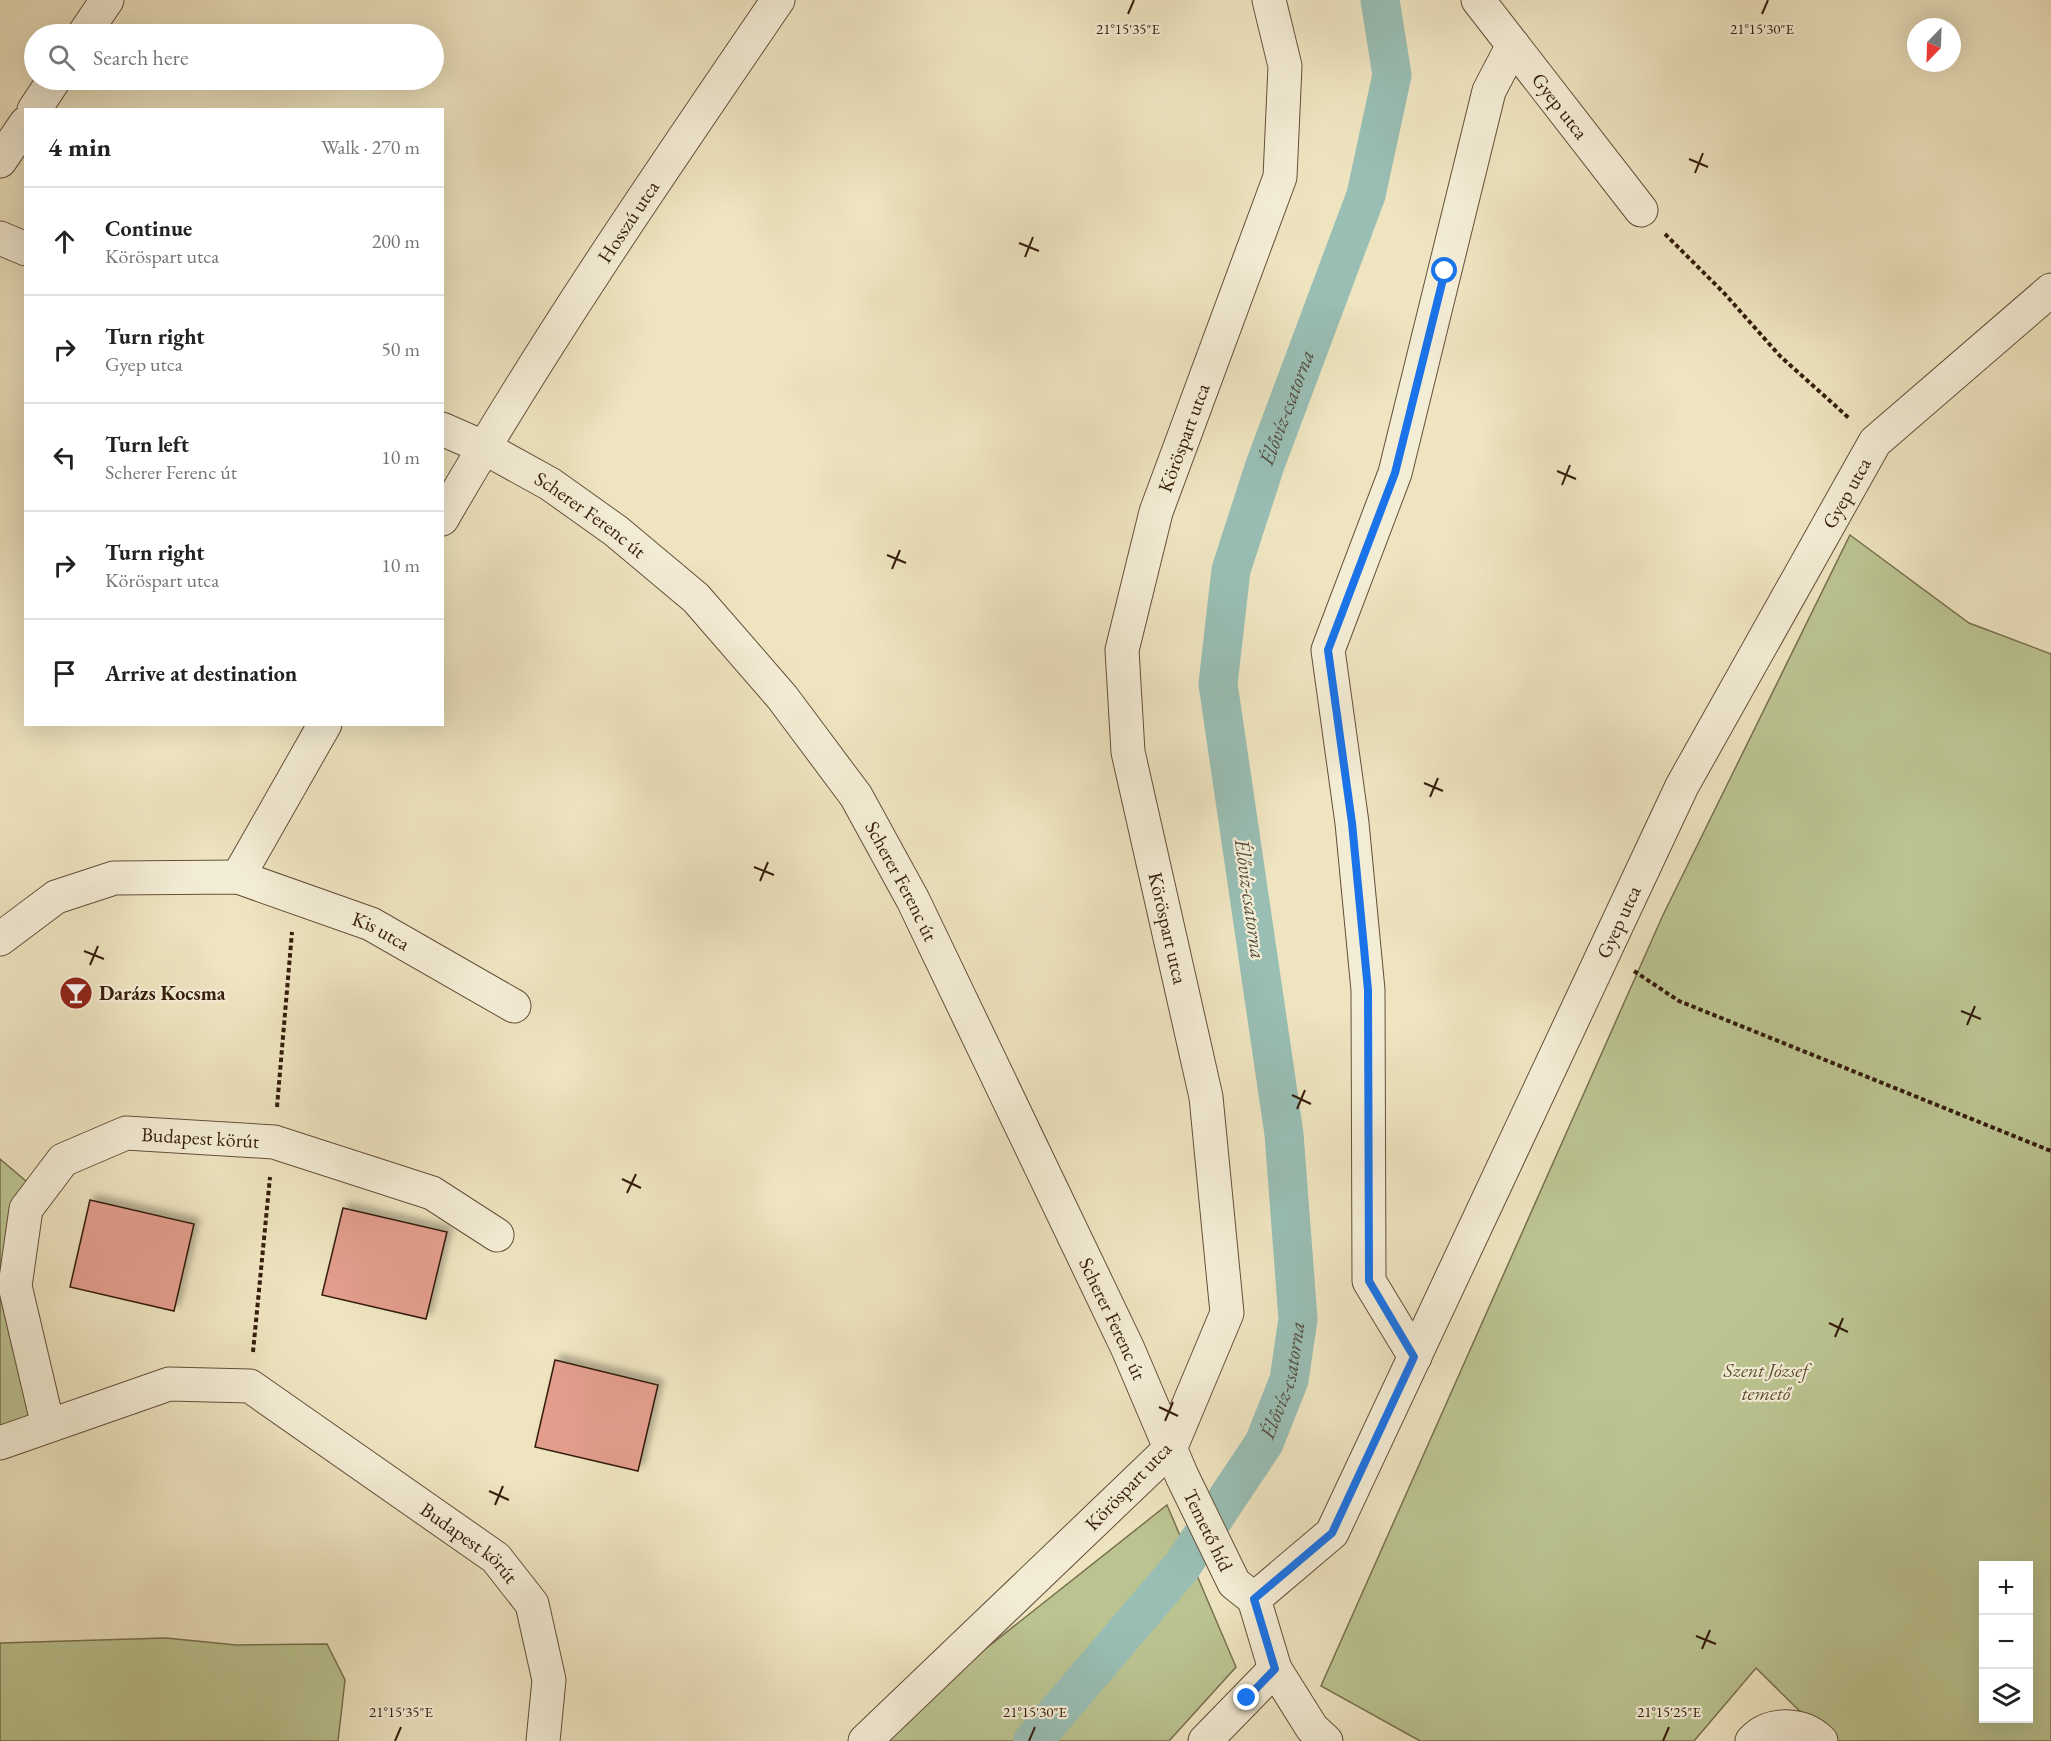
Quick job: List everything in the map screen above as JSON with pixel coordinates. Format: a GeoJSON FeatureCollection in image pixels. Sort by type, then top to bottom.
{"type":"FeatureCollection","features":[{"type":"Feature","properties":{"kind":"street"},"geometry":{"type":"LineString","coordinates":[[90,24],[106,0]]}},
{"type":"Feature","properties":{"kind":"street","name":"Hosszú utca"},"geometry":{"type":"LineString","coordinates":[[483,447],[601,260],[778,0]]}},
{"type":"Feature","properties":{"kind":"street","name":"Köröspart utca"},"geometry":{"type":"LineString","coordinates":[[865,1741],[1176,1463],[1227,1313],[1206,1096],[1128,752],[1122,650],[1156,512],[1280,177],[1285,66],[1269,0]]}},
{"type":"Feature","properties":{"kind":"street","name":"Gyep utca"},"geometry":{"type":"LineString","coordinates":[[1478,0],[1641,210]]}},
{"type":"Feature","properties":{"kind":"street"},"geometry":{"type":"LineString","coordinates":[[1414,1357],[1369,1281],[1368,990],[1352,823],[1328,650],[1395,473],[1489,91],[1513,45]]}},
{"type":"Feature","properties":{"kind":"street"},"geometry":{"type":"LineString","coordinates":[[35,108],[47,90]]}},
{"type":"Feature","properties":{"kind":"street"},"geometry":{"type":"LineString","coordinates":[[0,161],[24,126]]}},
{"type":"Feature","properties":{"kind":"street"},"geometry":{"type":"LineString","coordinates":[[0,238],[24,248]]}},
{"type":"Feature","properties":{"kind":"street","name":"Gyep utca"},"geometry":{"type":"LineString","coordinates":[[1244,1591],[1332,1533],[1682,786],[1875,442],[2051,290]]}},
{"type":"Feature","properties":{"kind":"street","name":"Scherer Ferenc út"},"geometry":{"type":"LineString","coordinates":[[444,430],[483,447],[550,484],[597,517],[696,598],[782,697],[856,796],[923,921],[1128,1349],[1176,1463]]}},
{"type":"Feature","properties":{"kind":"street"},"geometry":{"type":"LineString","coordinates":[[444,515],[483,447]]}},
{"type":"Feature","properties":{"kind":"street"},"geometry":{"type":"LineString","coordinates":[[238,877],[324,726]]}},
{"type":"Feature","properties":{"kind":"street","name":"Kis utca"},"geometry":{"type":"LineString","coordinates":[[0,939],[56,897],[114,878],[238,877],[371,924],[514,1006]]}},
{"type":"Feature","properties":{"kind":"street","name":"Budapest körút"},"geometry":{"type":"LineString","coordinates":[[48,1426],[15,1286],[26,1209],[63,1160],[126,1133],[274,1142],[432,1192],[497,1235]]}},
{"type":"Feature","properties":{"kind":"street","name":"Budapest körút"},"geometry":{"type":"LineString","coordinates":[[0,1443],[169,1384],[250,1386],[496,1558],[532,1604],[549,1680],[543,1741]]}},
{"type":"Feature","properties":{"kind":"street","name":"Temető híd"},"geometry":{"type":"LineString","coordinates":[[1176,1463],[1244,1591]]}},
{"type":"Feature","properties":{"kind":"street"},"geometry":{"type":"LineString","coordinates":[[1244,1591],[1275,1669],[1311,1728],[1326,1741]]}},
{"type":"Feature","properties":{"kind":"street"},"geometry":{"type":"LineString","coordinates":[[1205,1741],[1275,1669]]}},
{"type":"Feature","properties":{"kind":"street"},"geometry":{"type":"LineString","coordinates":[[1752,1741],[1757,1736],[1783,1725],[1811,1731],[1821,1741]]}},
{"type":"Feature","properties":{"kind":"path"},"geometry":{"type":"LineString","coordinates":[[1641,210],[1724,293],[1780,356],[1875,442]]}},
{"type":"Feature","properties":{"kind":"path"},"geometry":{"type":"LineString","coordinates":[[1604,952],[1679,1001],[2051,1151]]}},
{"type":"Feature","properties":{"kind":"green space","name":"Szent József temető"},"geometry":{"type":"Polygon","coordinates":[[[1850,535],[1969,623],[2051,654],[2051,1741],[1830,1741],[1756,1668],[1694,1741],[1420,1741],[1321,1686],[1663,915],[1850,535]]]}},
{"type":"Feature","properties":{"kind":"green space"},"geometry":{"type":"Polygon","coordinates":[[[0,1159],[39,1192],[15,1286],[48,1426],[0,1443],[0,1159]]]}},
{"type":"Feature","properties":{"kind":"green space"},"geometry":{"type":"Polygon","coordinates":[[[1167,1505],[1236,1667],[1169,1741],[869,1741],[1167,1505]]]}},
{"type":"Feature","properties":{"kind":"green space"},"geometry":{"type":"Polygon","coordinates":[[[166,1638],[236,1645],[327,1644],[345,1680],[338,1741],[0,1741],[0,1643],[166,1638]]]}},
{"type":"Feature","properties":{"kind":"building"},"geometry":{"type":"Polygon","coordinates":[[[90,1200],[194,1224],[174,1311],[70,1287],[90,1200]]]}},
{"type":"Feature","properties":{"kind":"building"},"geometry":{"type":"Polygon","coordinates":[[[343,1208],[447,1232],[426,1319],[322,1295],[343,1208]]]}},
{"type":"Feature","properties":{"kind":"building"},"geometry":{"type":"Polygon","coordinates":[[[555,1360],[658,1385],[638,1471],[535,1447],[555,1360]]]}},
{"type":"Feature","properties":{"kind":"waterway","name":"Élővíz-csatorna"},"geometry":{"type":"LineString","coordinates":[[1033,1741],[1182,1566],[1264,1443],[1289,1380],[1298,1319],[1284,1134],[1218,684],[1231,570],[1265,465],[1366,195],[1392,75],[1380,0]]}},
{"type":"Feature","properties":{"kind":"place","name":"Darázs Kocsma"},"geometry":{"type":"Point","coordinates":[76,993]}},
{"type":"Feature","properties":{"kind":"route"},"geometry":{"type":"LineString","coordinates":[[1247,1698],[1275,1669],[1254,1599],[1332,1533],[1414,1357],[1369,1281],[1368,990],[1352,823],[1328,650],[1395,473],[1445,271]]}}]}
